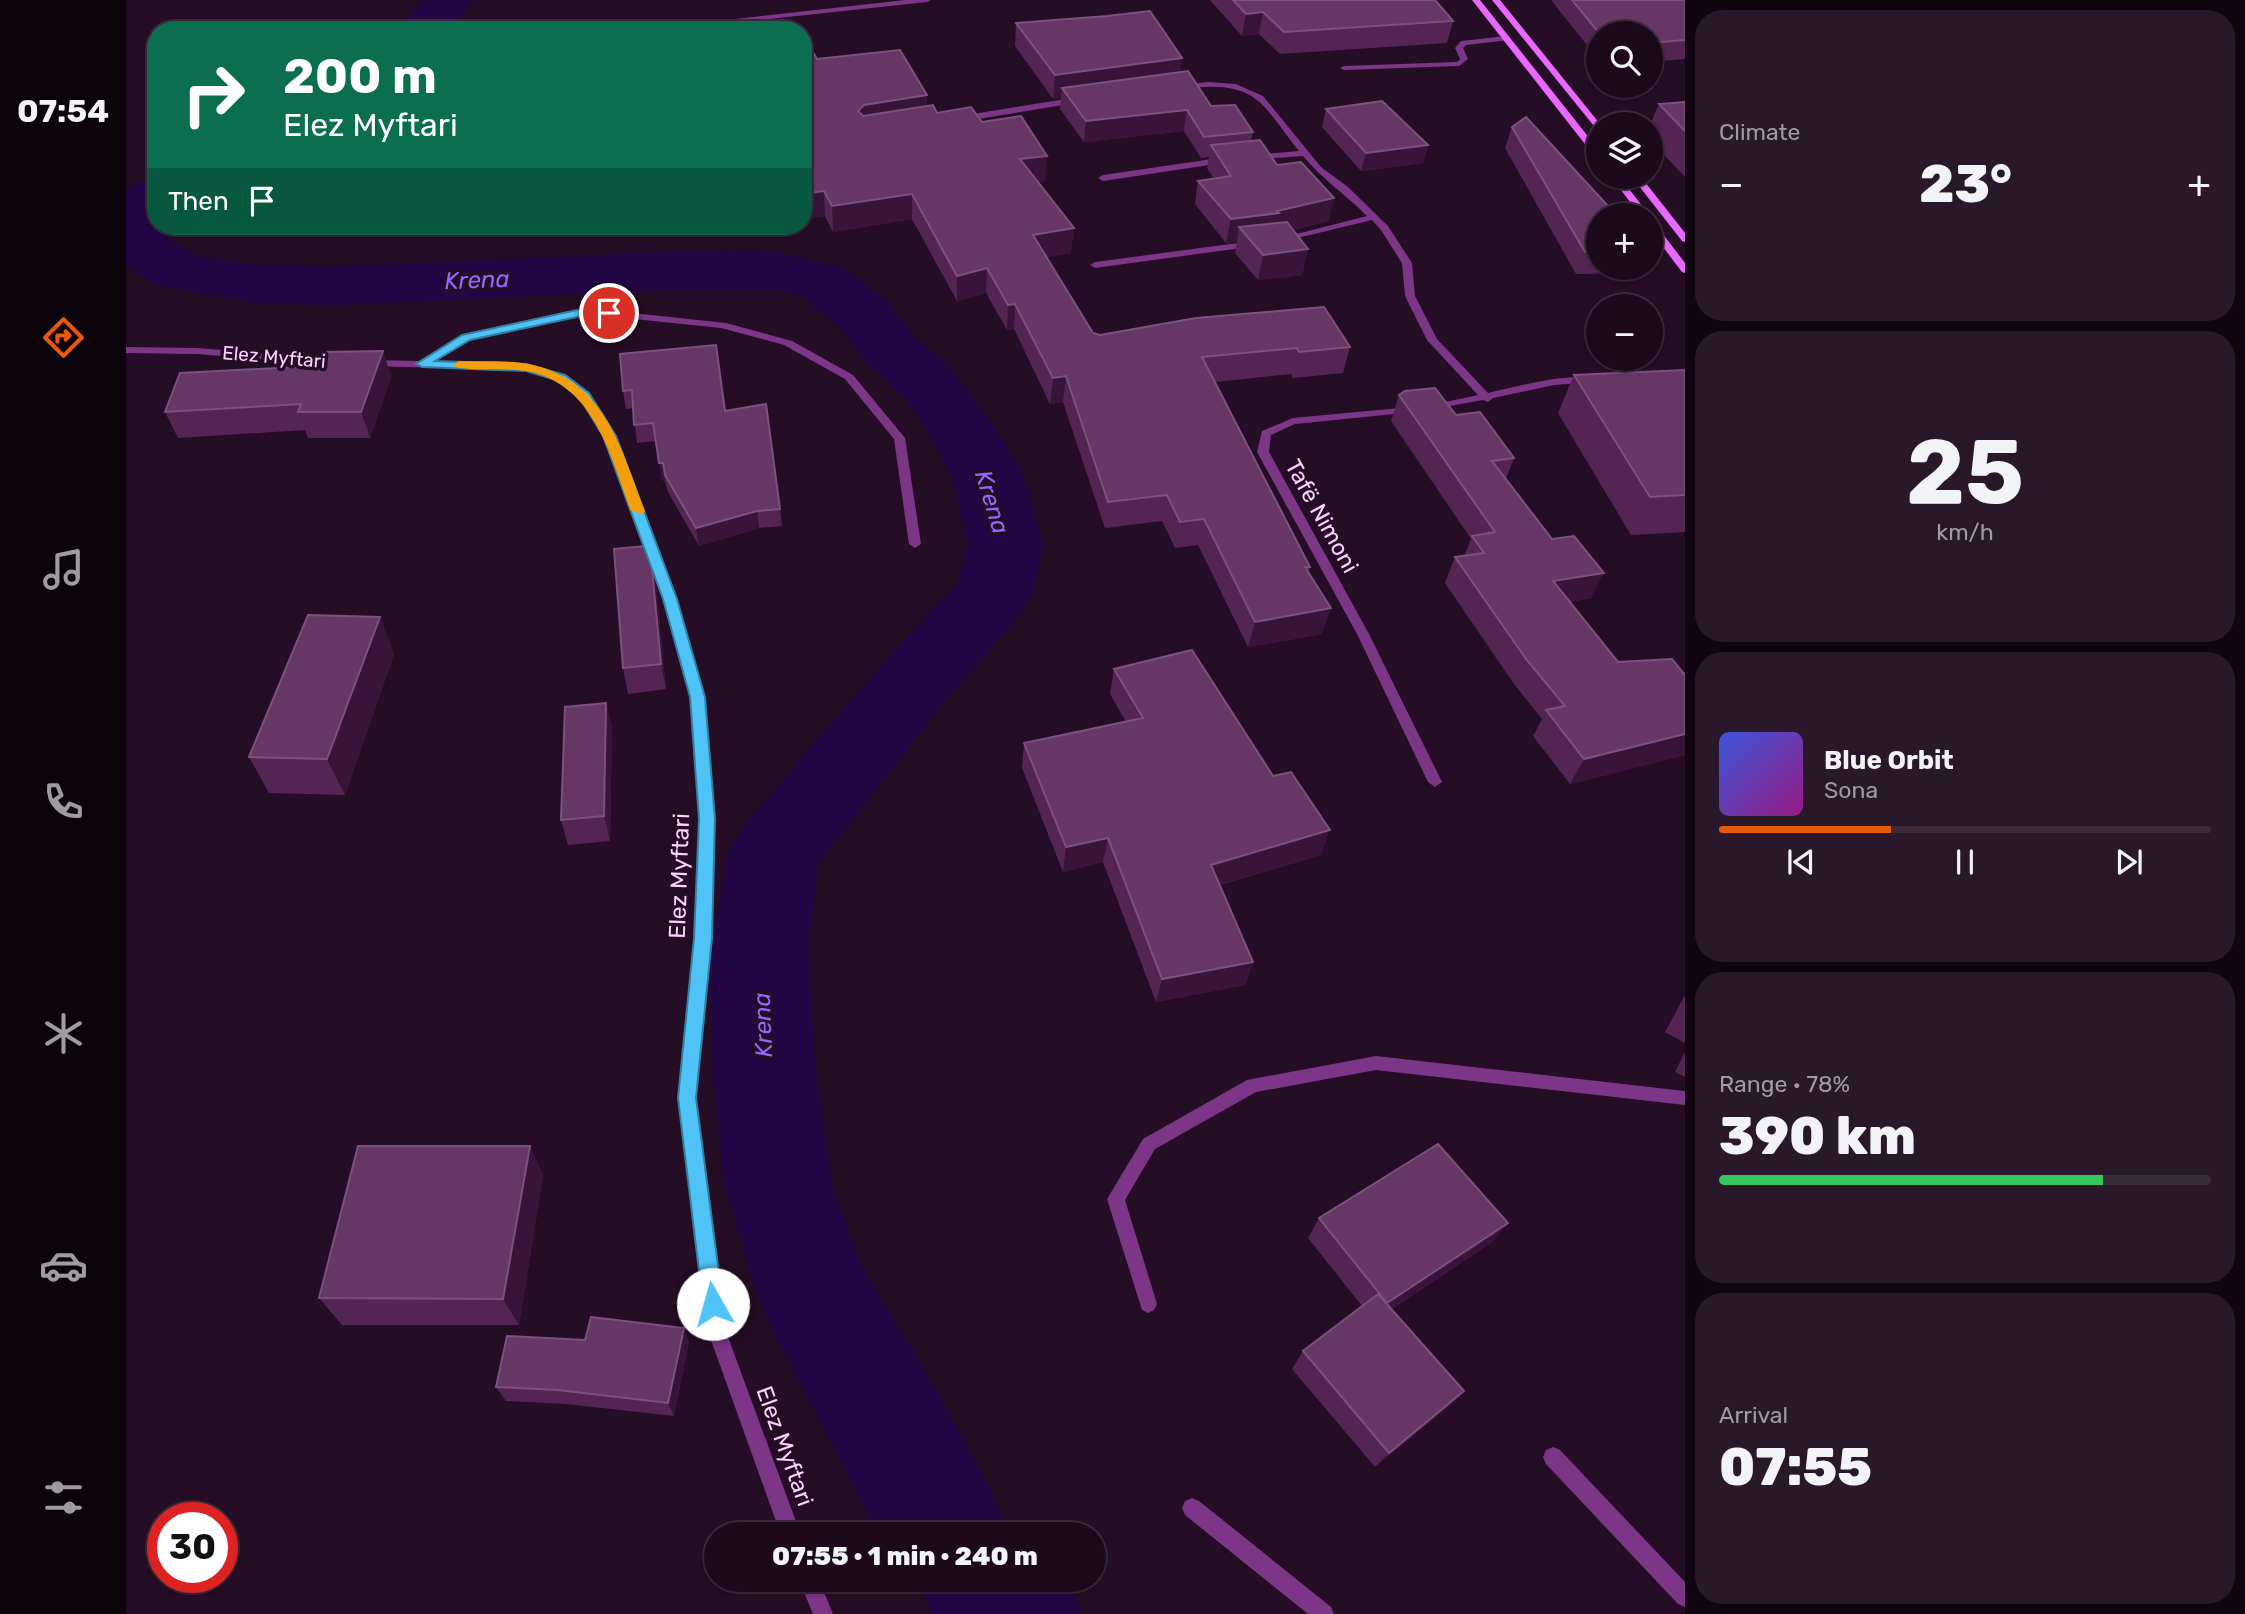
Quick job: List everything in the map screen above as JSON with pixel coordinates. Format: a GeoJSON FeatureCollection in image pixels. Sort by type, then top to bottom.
{"type":"FeatureCollection","features":[{"type":"Feature","properties":{"kind":"main road"},"geometry":{"type":"LineString","coordinates":[[1476,0],[1586,140]]}},
{"type":"Feature","properties":{"kind":"main road"},"geometry":{"type":"LineString","coordinates":[[1496,0],[1586,113]]}},
{"type":"Feature","properties":{"kind":"main road"},"geometry":{"type":"LineString","coordinates":[[1624,189],[1636,203]]}},
{"type":"Feature","properties":{"kind":"main road"},"geometry":{"type":"LineString","coordinates":[[1645,189],[1685,239]]}},
{"type":"Feature","properties":{"kind":"main road"},"geometry":{"type":"LineString","coordinates":[[1663,240],[1685,270]]}},
{"type":"Feature","properties":{"kind":"street"},"geometry":{"type":"LineString","coordinates":[[728,21],[928,0]]}},
{"type":"Feature","properties":{"kind":"street"},"geometry":{"type":"LineString","coordinates":[[1343,68],[1458,64],[1464,59],[1459,48],[1464,43],[1506,38]]}},
{"type":"Feature","properties":{"kind":"street"},"geometry":{"type":"LineString","coordinates":[[1172,88],[1209,84],[1248,91],[1260,98],[1318,169],[1374,217],[1407,262],[1410,296],[1432,340],[1488,399]]}},
{"type":"Feature","properties":{"kind":"street"},"geometry":{"type":"LineString","coordinates":[[947,122],[1095,97]]}},
{"type":"Feature","properties":{"kind":"street"},"geometry":{"type":"LineString","coordinates":[[1103,178],[1215,160],[1306,153]]}},
{"type":"Feature","properties":{"kind":"street"},"geometry":{"type":"LineString","coordinates":[[1272,242],[1374,217]]}},
{"type":"Feature","properties":{"kind":"street"},"geometry":{"type":"LineString","coordinates":[[1095,265],[1259,243]]}},
{"type":"Feature","properties":{"kind":"street"},"geometry":{"type":"LineString","coordinates":[[422,364],[466,337],[586,311],[722,325],[788,343],[849,377],[899,438],[915,544]]}},
{"type":"Feature","properties":{"kind":"street","name":"Elez Myftari"},"geometry":{"type":"LineString","coordinates":[[126,350],[526,367],[561,377],[584,395],[609,436],[670,599],[697,697],[707,819],[703,938],[687,1098],[716,1329],[786,1522]]}},
{"type":"Feature","properties":{"kind":"street","name":"Tafë Nimoni"},"geometry":{"type":"LineString","coordinates":[[1434,782],[1363,634],[1263,452],[1266,433],[1293,421],[1429,408],[1488,399],[1554,383],[1604,379]]}},
{"type":"Feature","properties":{"kind":"street"},"geometry":{"type":"LineString","coordinates":[[1148,1304],[1115,1199],[1149,1144],[1253,1085],[1376,1063],[1685,1098]]}},
{"type":"Feature","properties":{"kind":"street"},"geometry":{"type":"LineString","coordinates":[[1553,1457],[1685,1597]]}},
{"type":"Feature","properties":{"kind":"street"},"geometry":{"type":"LineString","coordinates":[[1192,1508],[1324,1614]]}},
{"type":"Feature","properties":{"kind":"street"},"geometry":{"type":"LineString","coordinates":[[814,1592],[822,1614]]}},
{"type":"Feature","properties":{"kind":"building"},"geometry":{"type":"Polygon","coordinates":[[[1233,0],[1435,0],[1453,21],[1284,32],[1263,12],[1246,14],[1233,0]]]}},
{"type":"Feature","properties":{"kind":"building"},"geometry":{"type":"Polygon","coordinates":[[[1572,0],[1685,0],[1685,40],[1663,42],[1663,21],[1589,21],[1572,0]]]}},
{"type":"Feature","properties":{"kind":"building"},"geometry":{"type":"Polygon","coordinates":[[[1150,11],[1182,58],[1055,75],[1016,23],[1107,16],[1150,11]]]}},
{"type":"Feature","properties":{"kind":"building"},"geometry":{"type":"Polygon","coordinates":[[[812,50],[817,59],[900,50],[927,95],[864,105],[858,111],[863,116],[933,105],[937,113],[971,107],[982,122],[1021,116],[1047,156],[1020,159],[1074,228],[1033,235],[1093,333],[1100,335],[1196,318],[1324,307],[1350,347],[1299,352],[1297,348],[1202,357],[1310,567],[1305,567],[1331,608],[1255,622],[1204,519],[1180,522],[1167,495],[1108,502],[1066,376],[1053,378],[1015,304],[1008,305],[987,268],[957,276],[912,194],[832,206],[824,191],[812,193],[812,50]]]}},
{"type":"Feature","properties":{"kind":"building"},"geometry":{"type":"Polygon","coordinates":[[[1188,71],[1211,106],[1235,105],[1253,132],[1204,137],[1187,110],[1086,121],[1062,88],[1188,71]]]}},
{"type":"Feature","properties":{"kind":"building"},"geometry":{"type":"Polygon","coordinates":[[[1382,101],[1428,145],[1366,153],[1326,109],[1382,101]]]}},
{"type":"Feature","properties":{"kind":"building"},"geometry":{"type":"Polygon","coordinates":[[[1685,102],[1685,131],[1659,104],[1685,102]]]}},
{"type":"Feature","properties":{"kind":"building"},"geometry":{"type":"Polygon","coordinates":[[[1526,117],[1586,182],[1586,189],[1592,189],[1605,203],[1586,203],[1586,252],[1585,252],[1512,127],[1526,117]]]}},
{"type":"Feature","properties":{"kind":"building"},"geometry":{"type":"Polygon","coordinates":[[[1260,140],[1277,165],[1301,162],[1334,198],[1277,211],[1279,213],[1231,219],[1198,181],[1231,176],[1211,145],[1260,140]]]}},
{"type":"Feature","properties":{"kind":"building"},"geometry":{"type":"Polygon","coordinates":[[[1287,222],[1308,249],[1263,255],[1239,227],[1287,222]]]}},
{"type":"Feature","properties":{"kind":"building"},"geometry":{"type":"Polygon","coordinates":[[[716,345],[725,411],[766,404],[780,509],[757,511],[696,528],[665,475],[663,463],[659,463],[653,423],[634,425],[632,390],[623,391],[620,354],[716,345]]]}},
{"type":"Feature","properties":{"kind":"building"},"geometry":{"type":"Polygon","coordinates":[[[383,351],[361,412],[298,412],[301,404],[165,412],[180,373],[317,366],[322,352],[383,351]]]}},
{"type":"Feature","properties":{"kind":"building"},"geometry":{"type":"Polygon","coordinates":[[[1685,370],[1685,495],[1650,497],[1574,375],[1685,370]]]}},
{"type":"Feature","properties":{"kind":"building"},"geometry":{"type":"Polygon","coordinates":[[[1435,388],[1456,415],[1480,412],[1514,458],[1492,461],[1552,539],[1574,536],[1604,573],[1553,581],[1618,662],[1672,659],[1685,675],[1685,734],[1584,759],[1546,710],[1565,706],[1526,659],[1455,557],[1484,553],[1472,536],[1495,532],[1399,395],[1405,391],[1435,388]]]}},
{"type":"Feature","properties":{"kind":"building"},"geometry":{"type":"Polygon","coordinates":[[[646,546],[651,558],[661,664],[623,668],[614,549],[646,546]]]}},
{"type":"Feature","properties":{"kind":"building"},"geometry":{"type":"Polygon","coordinates":[[[308,615],[380,617],[327,759],[249,757],[308,615]]]}},
{"type":"Feature","properties":{"kind":"building"},"geometry":{"type":"Polygon","coordinates":[[[1192,650],[1273,776],[1291,772],[1330,830],[1211,865],[1253,962],[1162,979],[1108,838],[1066,847],[1024,743],[1143,718],[1114,669],[1192,650]]]}},
{"type":"Feature","properties":{"kind":"building"},"geometry":{"type":"Polygon","coordinates":[[[606,703],[604,816],[561,820],[565,707],[606,703]]]}},
{"type":"Feature","properties":{"kind":"building"},"geometry":{"type":"Polygon","coordinates":[[[1438,1144],[1508,1223],[1387,1303],[1319,1218],[1438,1144]]]}},
{"type":"Feature","properties":{"kind":"building"},"geometry":{"type":"Polygon","coordinates":[[[358,1146],[530,1146],[503,1299],[319,1298],[358,1146]]]}},
{"type":"Feature","properties":{"kind":"building"},"geometry":{"type":"Polygon","coordinates":[[[1378,1294],[1464,1391],[1389,1453],[1303,1351],[1378,1294]]]}},
{"type":"Feature","properties":{"kind":"building"},"geometry":{"type":"Polygon","coordinates":[[[591,1317],[684,1328],[668,1403],[558,1390],[496,1387],[507,1336],[585,1340],[591,1317]]]}},
{"type":"Feature","properties":{"kind":"waterway","name":"Krena"},"geometry":{"type":"LineString","coordinates":[[431,21],[449,0]]}},
{"type":"Feature","properties":{"kind":"waterway","name":"Krena"},"geometry":{"type":"LineString","coordinates":[[147,206],[140,214],[140,247],[179,272],[257,284],[332,286],[662,271],[772,270],[824,282],[862,314],[892,351],[929,385],[958,424],[990,480],[1005,544],[995,592],[918,677],[774,854],[760,943],[763,1055],[778,1184],[814,1294],[891,1429],[939,1522]]}},
{"type":"Feature","properties":{"kind":"waterway","name":"Krena"},"geometry":{"type":"LineString","coordinates":[[994,1592],[1017,1614]]}},
{"type":"Feature","properties":{"kind":"slow traffic"},"geometry":{"type":"LineString","coordinates":[[459,365],[526,367],[561,377],[584,395],[609,436],[638,511]]}},
{"type":"Feature","properties":{"kind":"route"},"geometry":{"type":"LineString","coordinates":[[609,313],[586,311],[466,337],[422,364],[526,367],[561,377],[584,395],[609,436],[670,599],[697,697],[707,819],[703,938],[687,1098],[713,1304]]}}]}
